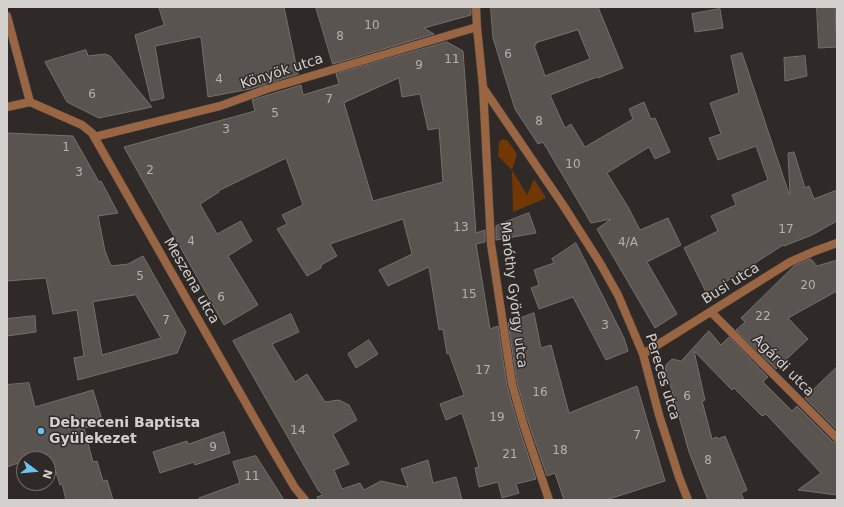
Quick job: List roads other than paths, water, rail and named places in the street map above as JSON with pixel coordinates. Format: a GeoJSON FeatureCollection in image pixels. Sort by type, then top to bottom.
{"type":"FeatureCollection","features":[{"type":"Feature","properties":{"kind":"street","name":"Maróthy György utca"},"geometry":{"type":"LineString","coordinates":[[476,7],[483,87],[492,244],[512,384],[524,426],[549,500]]}},
{"type":"Feature","properties":{"kind":"street"},"geometry":{"type":"LineString","coordinates":[[7,16],[30,102],[7,106]]}},
{"type":"Feature","properties":{"kind":"street","name":"Könyök utca"},"geometry":{"type":"LineString","coordinates":[[94,136],[220,106],[267,89],[477,26]]}},
{"type":"Feature","properties":{"kind":"street","name":"Maróthy György utca"},"geometry":{"type":"LineString","coordinates":[[483,87],[563,205]]}},
{"type":"Feature","properties":{"kind":"street","name":"Meszena utca"},"geometry":{"type":"LineString","coordinates":[[30,102],[82,125],[94,136],[295,488],[305,500]]}},
{"type":"Feature","properties":{"kind":"street","name":"Pereces utca"},"geometry":{"type":"LineString","coordinates":[[563,205],[600,263],[618,295],[643,354],[659,415],[688,500]]}},
{"type":"Feature","properties":{"kind":"street","name":"Busi utca"},"geometry":{"type":"LineString","coordinates":[[643,354],[790,262],[837,242]]}},
{"type":"Feature","properties":{"kind":"street","name":"Agárdi utca"},"geometry":{"type":"LineString","coordinates":[[710,312],[837,438]]}},
{"type":"Feature","properties":{"kind":"place","name":"Debreceni Baptista Gyülekezet"},"geometry":{"type":"Point","coordinates":[41,431]}}]}
